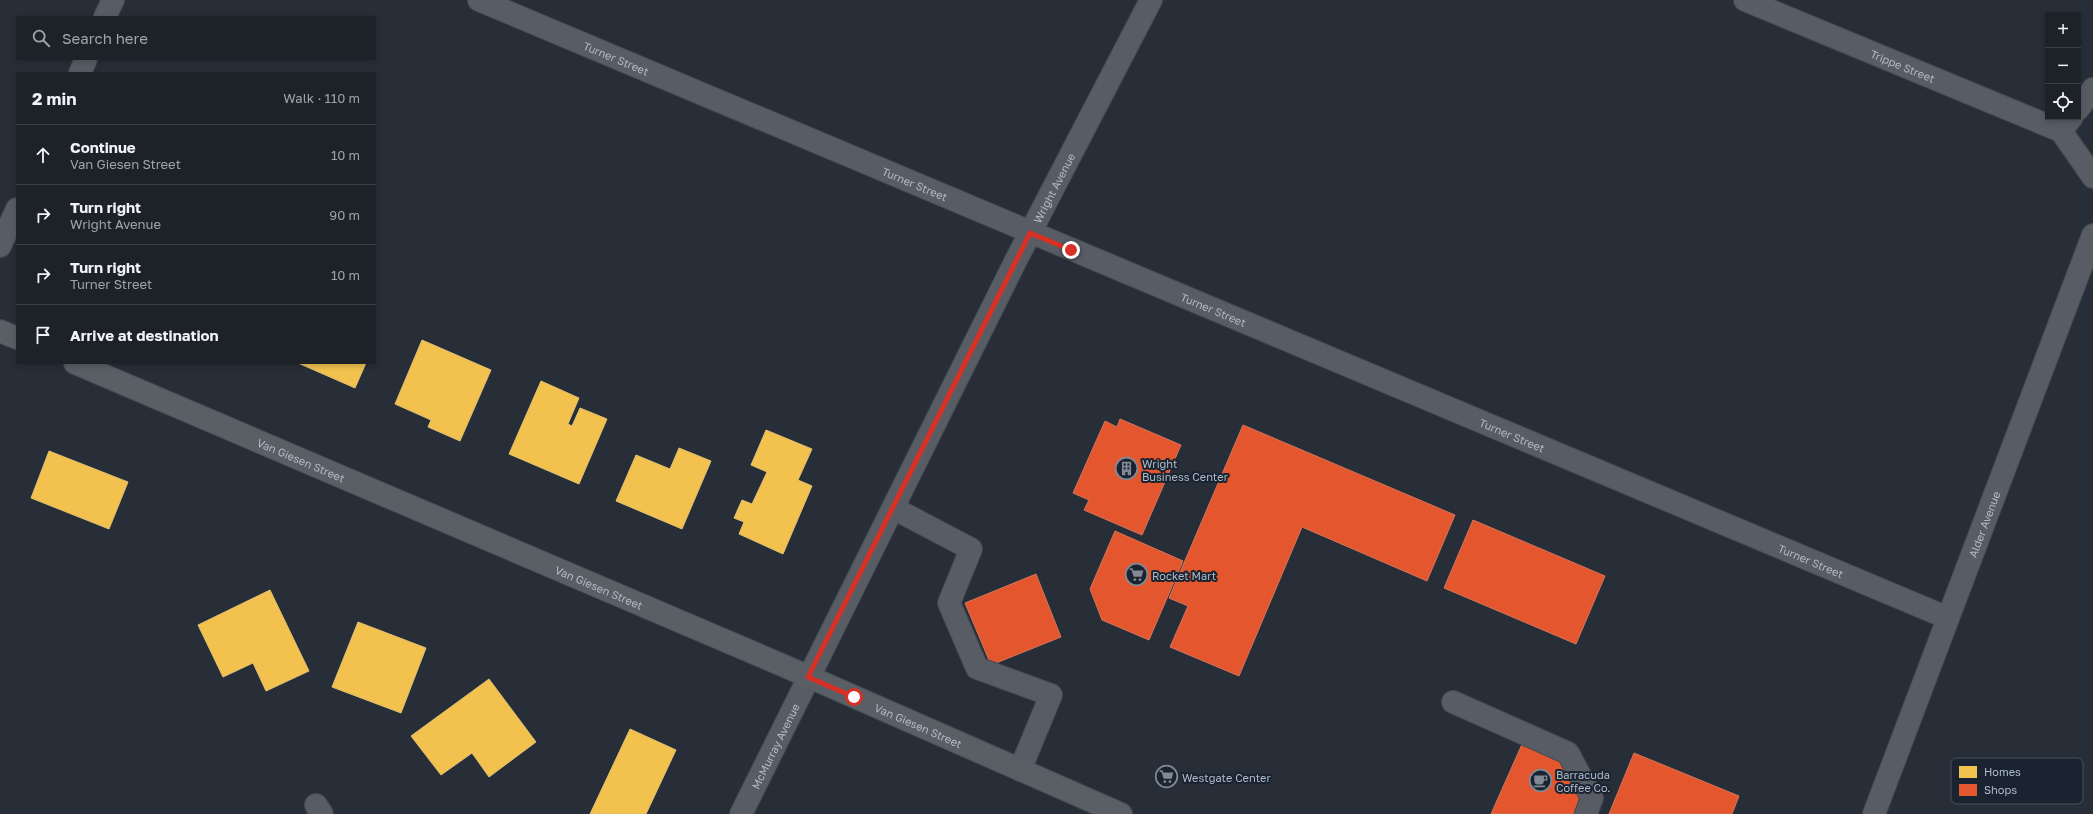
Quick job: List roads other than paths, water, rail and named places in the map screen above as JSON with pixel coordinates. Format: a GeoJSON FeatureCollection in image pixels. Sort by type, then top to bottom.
{"type":"FeatureCollection","features":[{"type":"Feature","properties":{"kind":"main road"},"geometry":{"type":"LineString","coordinates":[[0,331],[16,338]]}},
{"type":"Feature","properties":{"kind":"main road","name":"Van Giesen Street"},"geometry":{"type":"LineString","coordinates":[[77,364],[808,677],[1121,814]]}},
{"type":"Feature","properties":{"kind":"street"},"geometry":{"type":"LineString","coordinates":[[105,16],[113,0]]}},
{"type":"Feature","properties":{"kind":"street","name":"Turner Street"},"geometry":{"type":"LineString","coordinates":[[480,0],[1030,233],[1948,618]]}},
{"type":"Feature","properties":{"kind":"street","name":"Wright Avenue"},"geometry":{"type":"LineString","coordinates":[[808,677],[1030,233],[1150,0]]}},
{"type":"Feature","properties":{"kind":"street","name":"Trippe Street"},"geometry":{"type":"LineString","coordinates":[[1746,0],[2066,124]]}},
{"type":"Feature","properties":{"kind":"street"},"geometry":{"type":"LineString","coordinates":[[80,72],[86,60]]}},
{"type":"Feature","properties":{"kind":"street"},"geometry":{"type":"LineString","coordinates":[[2081,105],[2093,89]]}},
{"type":"Feature","properties":{"kind":"street"},"geometry":{"type":"LineString","coordinates":[[2066,124],[2093,176]]}},
{"type":"Feature","properties":{"kind":"street"},"geometry":{"type":"LineString","coordinates":[[0,246],[16,211]]}},
{"type":"Feature","properties":{"kind":"street","name":"Alder Avenue"},"geometry":{"type":"LineString","coordinates":[[1874,814],[2093,235]]}},
{"type":"Feature","properties":{"kind":"street"},"geometry":{"type":"LineString","coordinates":[[893,508],[971,550],[949,603],[977,668],[1051,695],[1020,770]]}},
{"type":"Feature","properties":{"kind":"street","name":"McMurray Avenue"},"geometry":{"type":"LineString","coordinates":[[741,814],[808,677]]}},
{"type":"Feature","properties":{"kind":"street"},"geometry":{"type":"LineString","coordinates":[[1452,702],[1568,753],[1592,798],[1586,814]]}},
{"type":"Feature","properties":{"kind":"place","name":"Wright Business Center"},"geometry":{"type":"Point","coordinates":[1127,469]}},
{"type":"Feature","properties":{"kind":"place","name":"Rocket Mart"},"geometry":{"type":"Point","coordinates":[1136,575]}},
{"type":"Feature","properties":{"kind":"place","name":"Westgate Center"},"geometry":{"type":"Point","coordinates":[1167,777]}},
{"type":"Feature","properties":{"kind":"place","name":"Barracuda Coffee Co."},"geometry":{"type":"Point","coordinates":[1540,780]}}]}
